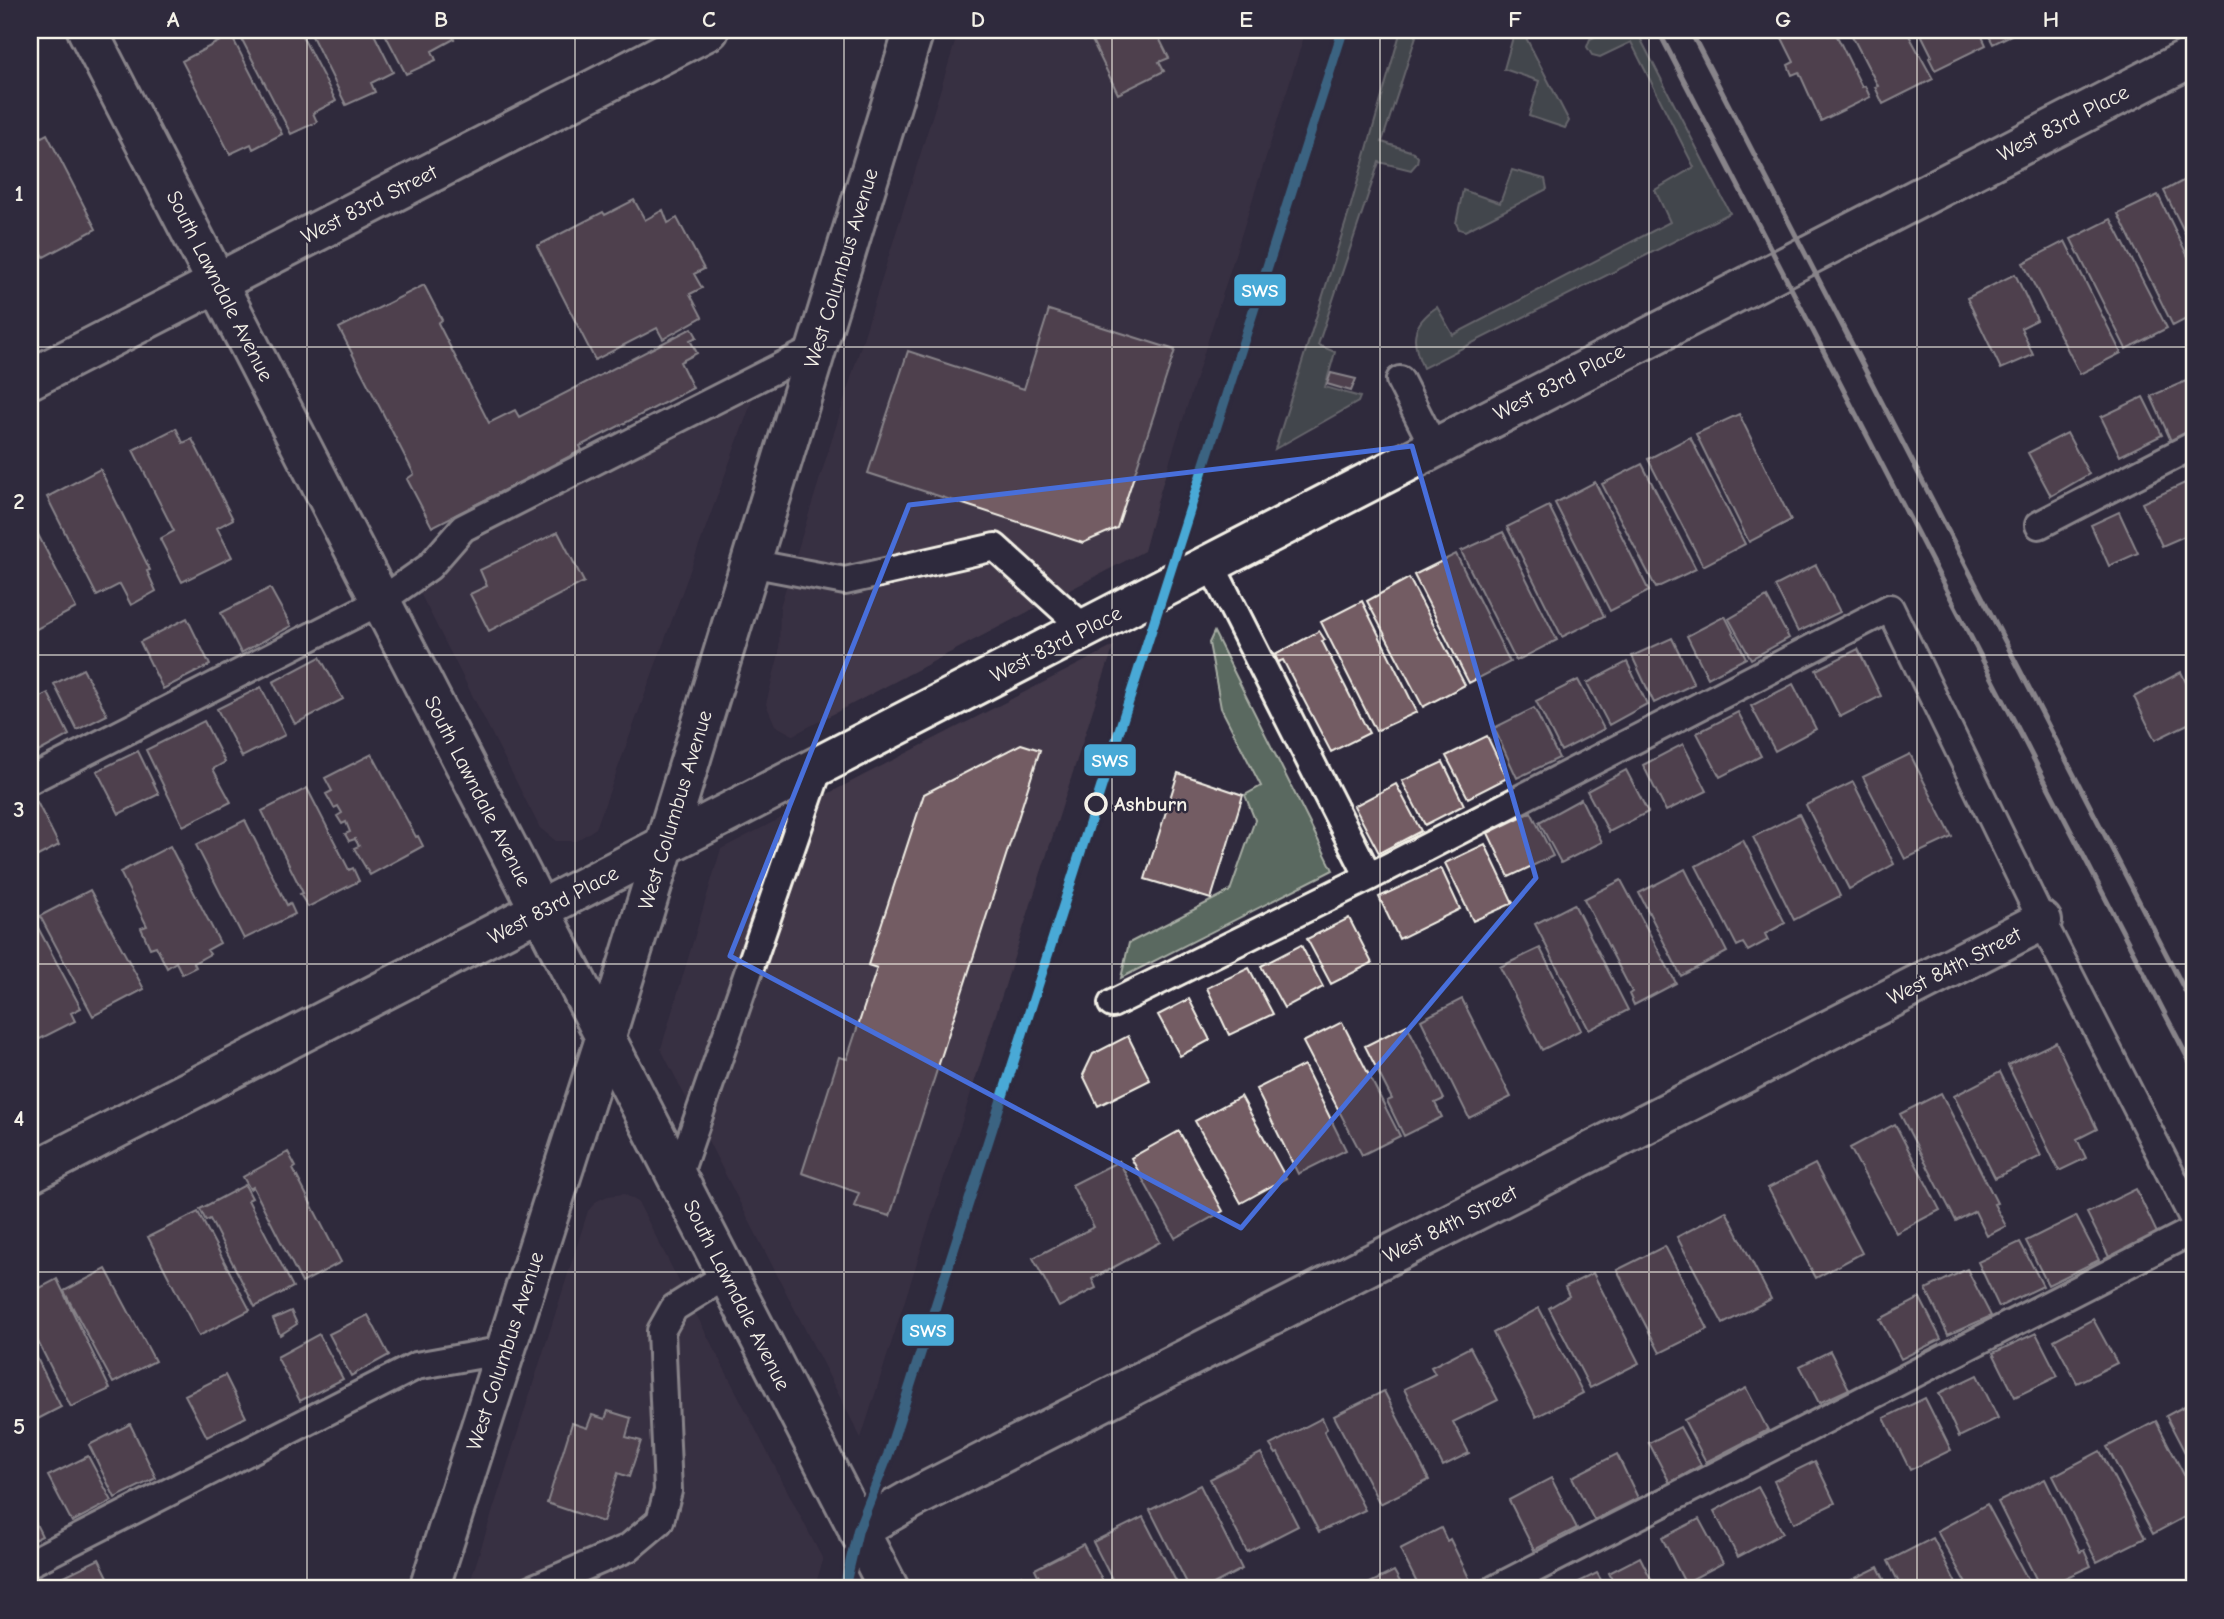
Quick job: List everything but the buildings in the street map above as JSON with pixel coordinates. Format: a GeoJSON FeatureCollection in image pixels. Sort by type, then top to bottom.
{"type":"FeatureCollection","features":[{"type":"Feature","properties":{"kind":"street","name":"South Lawndale Avenue"},"geometry":{"type":"LineString","coordinates":[[87,30],[889,1589]]}},
{"type":"Feature","properties":{"kind":"street","name":"West 83rd Street"},"geometry":{"type":"LineString","coordinates":[[30,379],[709,30]]}},
{"type":"Feature","properties":{"kind":"street","name":"West Columbus Avenue"},"geometry":{"type":"LineString","coordinates":[[429,1589],[605,1039],[914,30]]}},
{"type":"Feature","properties":{"kind":"street","name":"West 83rd Place"},"geometry":{"type":"LineString","coordinates":[[30,1173],[2194,56]]}},
{"type":"Feature","properties":{"kind":"street","name":"West 84th Street"},"geometry":{"type":"LineString","coordinates":[[859,1530],[912,1499],[2042,921]]}},
{"type":"Feature","properties":{"kind":"lane"},"geometry":{"type":"LineString","coordinates":[[30,780],[381,601],[429,567],[463,528],[817,348]]}},
{"type":"Feature","properties":{"kind":"lane"},"geometry":{"type":"LineString","coordinates":[[1400,380],[1434,446]]}},
{"type":"Feature","properties":{"kind":"lane"},"geometry":{"type":"LineString","coordinates":[[2039,525],[2194,445]]}},
{"type":"Feature","properties":{"kind":"lane"},"geometry":{"type":"LineString","coordinates":[[750,563],[845,581],[995,547],[1085,629]]}},
{"type":"Feature","properties":{"kind":"lane"},"geometry":{"type":"LineString","coordinates":[[1210,562],[1369,877]]}},
{"type":"Feature","properties":{"kind":"lane"},"geometry":{"type":"LineString","coordinates":[[1112,1004],[1369,877],[1890,608],[2042,921],[2194,1220]]}},
{"type":"Feature","properties":{"kind":"lane"},"geometry":{"type":"LineString","coordinates":[[677,1179],[818,767]]}},
{"type":"Feature","properties":{"kind":"lane"},"geometry":{"type":"LineString","coordinates":[[1495,1589],[2194,1230]]}},
{"type":"Feature","properties":{"kind":"lane"},"geometry":{"type":"LineString","coordinates":[[532,1589],[628,1548],[660,1521],[668,1491],[661,1331],[674,1308],[727,1275]]}},
{"type":"Feature","properties":{"kind":"lane"},"geometry":{"type":"LineString","coordinates":[[30,1563],[415,1366],[505,1350]]}},
{"type":"Feature","properties":{"kind":"highlighted area"},"geometry":{"type":"Polygon","coordinates":[[[1412,446],[1536,878],[1241,1228],[730,956],[909,505],[1412,446]]]}},
{"type":"Feature","properties":{"kind":"shaded area"},"geometry":{"type":"Polygon","coordinates":[[[959,30],[1306,30],[1159,495],[1144,551],[793,735],[775,725],[766,704],[779,654],[780,607],[959,30]]]}},
{"type":"Feature","properties":{"kind":"shaded area"},"geometry":{"type":"Polygon","coordinates":[[[761,376],[596,828],[576,841],[556,841],[540,828],[413,579],[463,528],[761,376]]]}},
{"type":"Feature","properties":{"kind":"shaded area"},"geometry":{"type":"Polygon","coordinates":[[[1114,646],[861,1438],[661,1049],[721,849],[1114,646]]]}},
{"type":"Feature","properties":{"kind":"shaded area"},"geometry":{"type":"Polygon","coordinates":[[[624,1194],[638,1202],[823,1560],[814,1589],[468,1589],[588,1211],[597,1201],[624,1194]]]}},
{"type":"Feature","properties":{"kind":"green space"},"geometry":{"type":"Polygon","coordinates":[[[1401,30],[1418,30],[1382,142],[1413,152],[1418,157],[1417,163],[1411,170],[1379,162],[1318,345],[1335,352],[1325,387],[1360,397],[1358,402],[1275,449],[1349,212],[1401,30]]]}},
{"type":"Feature","properties":{"kind":"green space"},"geometry":{"type":"Polygon","coordinates":[[[1515,30],[1522,30],[1569,121],[1565,128],[1529,116],[1539,81],[1504,69],[1515,30]]]}},
{"type":"Feature","properties":{"kind":"green space"},"geometry":{"type":"Polygon","coordinates":[[[1608,30],[1636,30],[1730,213],[1423,368],[1416,350],[1415,334],[1422,320],[1437,307],[1453,335],[1670,222],[1655,190],[1694,167],[1631,42],[1600,57],[1592,55],[1587,47],[1590,39],[1608,30]]]}},
{"type":"Feature","properties":{"kind":"green space"},"geometry":{"type":"Polygon","coordinates":[[[1512,170],[1545,179],[1547,189],[1465,231],[1459,229],[1456,223],[1463,190],[1500,203],[1512,170]]]}},
{"type":"Feature","properties":{"kind":"green space"},"geometry":{"type":"Polygon","coordinates":[[[1214,632],[1333,870],[1121,978],[1129,943],[1230,891],[1255,820],[1245,795],[1261,786],[1221,708],[1209,643],[1214,632]]]}},
{"type":"Feature","properties":{"kind":"railway"},"geometry":{"type":"LineString","coordinates":[[1658,30],[2194,1070]]}},
{"type":"Feature","properties":{"kind":"railway"},"geometry":{"type":"LineString","coordinates":[[1690,30],[2194,1008]]}},
{"type":"Feature","properties":{"kind":"transit line","name":"SWS"},"geometry":{"type":"LineString","coordinates":[[844,1589],[858,1530],[888,1455],[1343,30]]}},
{"type":"Feature","properties":{"kind":"place","name":"Ashburn"},"geometry":{"type":"Point","coordinates":[1096,804]}}]}
